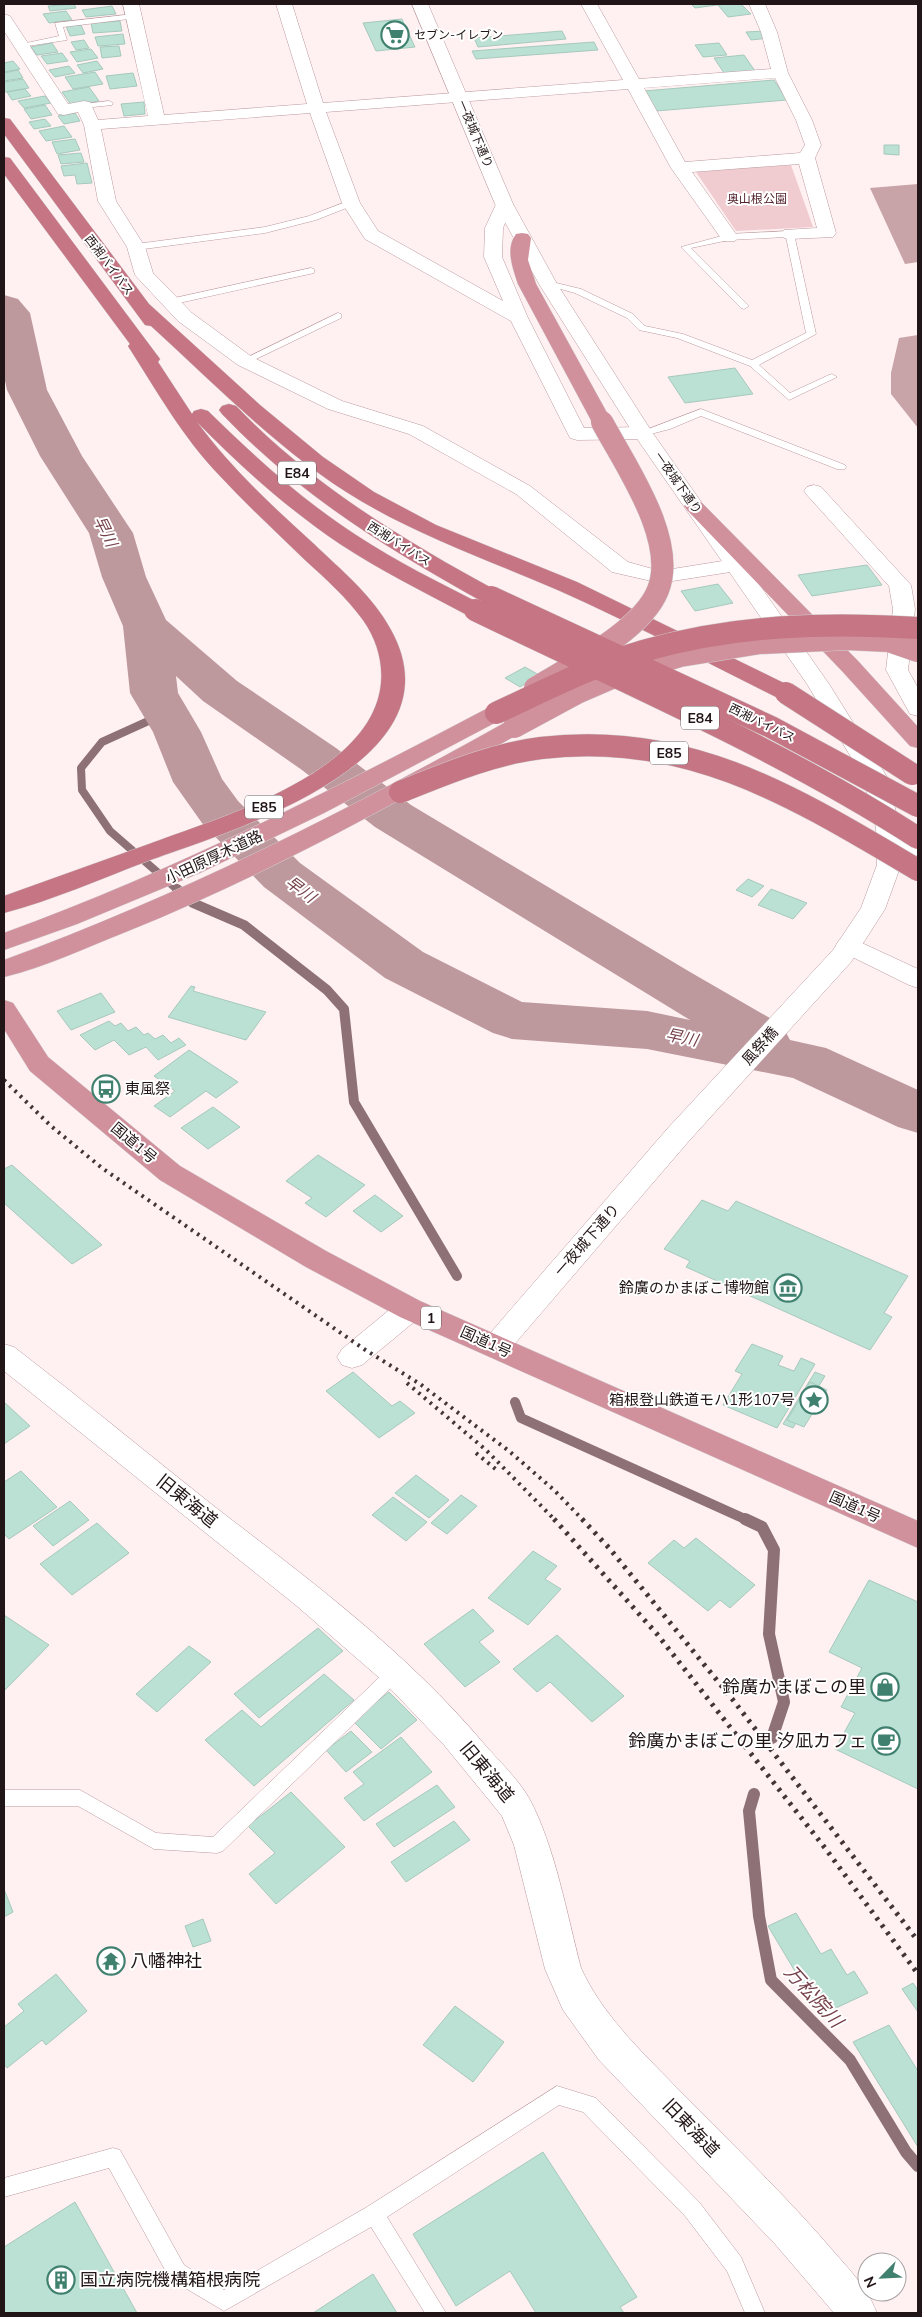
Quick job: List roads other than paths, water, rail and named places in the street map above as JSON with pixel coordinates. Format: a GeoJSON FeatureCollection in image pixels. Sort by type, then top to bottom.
{"type":"FeatureCollection","features":[{"type":"Feature","properties":{"kind":"highway","name":"西湘バイパス"},"geometry":{"type":"LineString","coordinates":[[4,123],[140,306],[185,362],[234,416],[284,462],[334,502],[483,604],[802,768],[859,800],[918,838]]}},
{"type":"Feature","properties":{"kind":"highway","name":"西湘バイパス"},"geometry":{"type":"LineString","coordinates":[[4,162],[138,346],[182,396],[223,438],[271,481],[305,508],[370,554],[771,727],[918,806]]}},
{"type":"Feature","properties":{"kind":"highway","name":"小田原厚木道路"},"geometry":{"type":"LineString","coordinates":[[4,942],[114,901],[222,854],[302,816],[496,713],[620,634],[648,606],[659,589],[663,573],[660,540],[652,520],[602,422],[528,284],[519,260],[522,238]]}},
{"type":"Feature","properties":{"kind":"highway"},"geometry":{"type":"LineString","coordinates":[[140,306],[253,409],[316,461],[367,496],[429,529],[569,587],[786,693],[915,775]]}},
{"type":"Feature","properties":{"kind":"highway","name":"E85"},"geometry":{"type":"LineString","coordinates":[[4,906],[262,808],[333,770],[360,749],[379,727],[390,704],[394,678],[392,654],[380,628],[360,602],[224,468],[196,434],[138,346]]}},
{"type":"Feature","properties":{"kind":"highway"},"geometry":{"type":"LineString","coordinates":[[694,506],[850,666],[918,741]]}},
{"type":"Feature","properties":{"kind":"highway"},"geometry":{"type":"LineString","coordinates":[[496,713],[604,665],[641,652],[709,636],[748,630],[840,624],[918,628]]}},
{"type":"Feature","properties":{"kind":"highway","name":"小田原厚木道路"},"geometry":{"type":"LineString","coordinates":[[4,969],[104,932],[168,906],[238,874],[400,792],[577,693],[650,664],[680,656],[760,643],[847,639],[890,641],[918,651]]}},
{"type":"Feature","properties":{"kind":"highway"},"geometry":{"type":"LineString","coordinates":[[890,641],[918,642]]}},
{"type":"Feature","properties":{"kind":"highway","name":"E85"},"geometry":{"type":"LineString","coordinates":[[400,792],[466,766],[540,748],[621,745],[704,760],[745,774],[777,789],[918,870]]}},
{"type":"Feature","properties":{"kind":"highway","name":"国道1号"},"geometry":{"type":"LineString","coordinates":[[4,1009],[39,1064],[170,1172],[316,1259],[410,1309],[918,1535]]}},
{"type":"Feature","properties":{"kind":"street"},"geometry":{"type":"LineString","coordinates":[[284,4],[317,109],[351,203],[372,235],[519,318]]}},
{"type":"Feature","properties":{"kind":"street","name":"一夜城下通り"},"geometry":{"type":"LineString","coordinates":[[420,4],[504,204],[548,284],[643,433],[818,684],[875,778],[888,828],[889,865],[873,909],[846,951]]}},
{"type":"Feature","properties":{"kind":"street"},"geometry":{"type":"LineString","coordinates":[[589,4],[680,168],[729,237]]}},
{"type":"Feature","properties":{"kind":"street"},"geometry":{"type":"LineString","coordinates":[[756,4],[769,32],[780,73],[804,120],[813,145],[806,158],[827,233],[790,234]]}},
{"type":"Feature","properties":{"kind":"street"},"geometry":{"type":"LineString","coordinates":[[132,10],[157,120]]}},
{"type":"Feature","properties":{"kind":"street"},"geometry":{"type":"LineString","coordinates":[[4,19],[64,110],[84,106],[92,125],[107,201],[136,247],[144,275],[186,317],[245,361],[335,405],[416,430],[522,490],[620,567],[660,577],[734,565]]}},
{"type":"Feature","properties":{"kind":"street"},"geometry":{"type":"LineString","coordinates":[[92,125],[780,73]]}},
{"type":"Feature","properties":{"kind":"street"},"geometry":{"type":"LineString","coordinates":[[680,168],[806,158]]}},
{"type":"Feature","properties":{"kind":"street"},"geometry":{"type":"LineString","coordinates":[[504,204],[494,228],[493,257],[519,318],[577,434],[643,433]]}},
{"type":"Feature","properties":{"kind":"street"},"geometry":{"type":"LineString","coordinates":[[814,491],[900,585],[904,609],[897,670],[918,709]]}},
{"type":"Feature","properties":{"kind":"street"},"geometry":{"type":"LineString","coordinates":[[888,843],[918,848]]}},
{"type":"Feature","properties":{"kind":"street"},"geometry":{"type":"LineString","coordinates":[[846,951],[918,979]]}},
{"type":"Feature","properties":{"kind":"street","name":"風祭橋"},"geometry":{"type":"LineString","coordinates":[[678,1135],[846,951]]}},
{"type":"Feature","properties":{"kind":"street","name":"一夜城下通り"},"geometry":{"type":"LineString","coordinates":[[496,1346],[678,1135]]}},
{"type":"Feature","properties":{"kind":"street"},"geometry":{"type":"LineString","coordinates":[[352,1357],[410,1309]]}},
{"type":"Feature","properties":{"kind":"street","name":"旧東海道"},"geometry":{"type":"LineString","coordinates":[[4,1356],[79,1413],[202,1514],[309,1597],[396,1672],[456,1735],[516,1807],[530,1845],[563,1969],[576,1998],[612,2047],[789,2230],[845,2295],[856,2313]]}},
{"type":"Feature","properties":{"kind":"lane"},"geometry":{"type":"LineString","coordinates":[[21,45],[64,38],[58,25],[132,10]]}},
{"type":"Feature","properties":{"kind":"lane"},"geometry":{"type":"LineString","coordinates":[[84,106],[109,103]]}},
{"type":"Feature","properties":{"kind":"lane"},"geometry":{"type":"LineString","coordinates":[[136,247],[280,227],[309,219],[351,203]]}},
{"type":"Feature","properties":{"kind":"lane"},"geometry":{"type":"LineString","coordinates":[[744,306],[685,247],[729,237],[790,234],[811,334],[753,364]]}},
{"type":"Feature","properties":{"kind":"lane"},"geometry":{"type":"LineString","coordinates":[[170,302],[311,271]]}},
{"type":"Feature","properties":{"kind":"lane"},"geometry":{"type":"LineString","coordinates":[[548,284],[578,291],[630,316],[642,328],[680,336],[753,364],[789,396],[832,377]]}},
{"type":"Feature","properties":{"kind":"lane"},"geometry":{"type":"LineString","coordinates":[[245,361],[338,316]]}},
{"type":"Feature","properties":{"kind":"lane"},"geometry":{"type":"LineString","coordinates":[[643,433],[666,428],[701,412],[841,467]]}},
{"type":"Feature","properties":{"kind":"lane"},"geometry":{"type":"LineString","coordinates":[[4,1798],[80,1798],[154,1841],[217,1845],[396,1672]]}},
{"type":"Feature","properties":{"kind":"lane"},"geometry":{"type":"LineString","coordinates":[[4,2188],[113,2157],[177,2272],[224,2301],[374,2214],[558,2095],[589,2104],[692,2209],[734,2264],[755,2313]]}},
{"type":"Feature","properties":{"kind":"lane"},"geometry":{"type":"LineString","coordinates":[[374,2214],[436,2313]]}},
{"type":"Feature","properties":{"kind":"waterway","name":"早川"},"geometry":{"type":"LineString","coordinates":[[4,307],[10,313],[27,390],[61,456],[111,533],[124,577],[146,626]]}},
{"type":"Feature","properties":{"kind":"waterway"},"geometry":{"type":"LineString","coordinates":[[146,626],[220,691],[319,759],[393,816],[671,985],[763,1038]]}},
{"type":"Feature","properties":{"kind":"waterway","name":"早川"},"geometry":{"type":"LineString","coordinates":[[146,626],[154,693],[177,732],[198,782],[220,812],[282,875],[404,965],[512,1020],[647,1030],[806,1062],[918,1113]]}},
{"type":"Feature","properties":{"kind":"waterway"},"geometry":{"type":"LineString","coordinates":[[166,713],[102,742],[81,768],[82,790],[110,831],[179,891]]}},
{"type":"Feature","properties":{"kind":"waterway"},"geometry":{"type":"LineString","coordinates":[[177,889],[193,903],[244,925],[327,990],[344,1009],[354,1102],[457,1276]]}},
{"type":"Feature","properties":{"kind":"waterway"},"geometry":{"type":"LineString","coordinates":[[515,1402],[521,1418],[747,1520]]}},
{"type":"Feature","properties":{"kind":"waterway"},"geometry":{"type":"LineString","coordinates":[[745,1519],[762,1527],[774,1550],[769,1634],[784,1702],[772,1738]]}},
{"type":"Feature","properties":{"kind":"waterway","name":"万松院川"},"geometry":{"type":"LineString","coordinates":[[754,1794],[749,1811],[759,1916],[771,1980],[850,2060],[906,2152],[918,2166]]}},
{"type":"Feature","properties":{"kind":"railway"},"geometry":{"type":"LineString","coordinates":[[4,1080],[51,1126],[102,1168],[364,1349],[420,1384],[509,1451],[554,1490],[583,1520]]}},
{"type":"Feature","properties":{"kind":"railway"},"geometry":{"type":"LineString","coordinates":[[407,1383],[486,1450],[555,1520]]}},
{"type":"Feature","properties":{"kind":"railway"},"geometry":{"type":"LineString","coordinates":[[476,1453],[498,1471]]}},
{"type":"Feature","properties":{"kind":"railway"},"geometry":{"type":"LineString","coordinates":[[554,1519],[657,1634],[825,1848],[918,1974]]}},
{"type":"Feature","properties":{"kind":"railway"},"geometry":{"type":"LineString","coordinates":[[582,1519],[610,1549],[733,1700],[918,1941]]}},
{"type":"Feature","properties":{"kind":"place","name":"セブン-イレブン"},"geometry":{"type":"Point","coordinates":[395,35]}},
{"type":"Feature","properties":{"kind":"place","name":"東風祭"},"geometry":{"type":"Point","coordinates":[106,1089]}},
{"type":"Feature","properties":{"kind":"place","name":"鈴廣のかまぼこ博物館"},"geometry":{"type":"Point","coordinates":[788,1288]}},
{"type":"Feature","properties":{"kind":"place","name":"箱根登山鉄道モハ1形107号"},"geometry":{"type":"Point","coordinates":[814,1400]}},
{"type":"Feature","properties":{"kind":"place","name":"鈴廣かまぼこの里"},"geometry":{"type":"Point","coordinates":[885,1687]}},
{"type":"Feature","properties":{"kind":"place","name":"鈴廣かまぼこの里 汐凪カフェ"},"geometry":{"type":"Point","coordinates":[886,1741]}},
{"type":"Feature","properties":{"kind":"place","name":"八幡神社"},"geometry":{"type":"Point","coordinates":[111,1961]}},
{"type":"Feature","properties":{"kind":"place","name":"国立病院機構箱根病院"},"geometry":{"type":"Point","coordinates":[61,2280]}},
{"type":"Feature","properties":{"kind":"park label","name":"奥山根公園"},"geometry":{"type":"Point","coordinates":[757,199]}}]}
